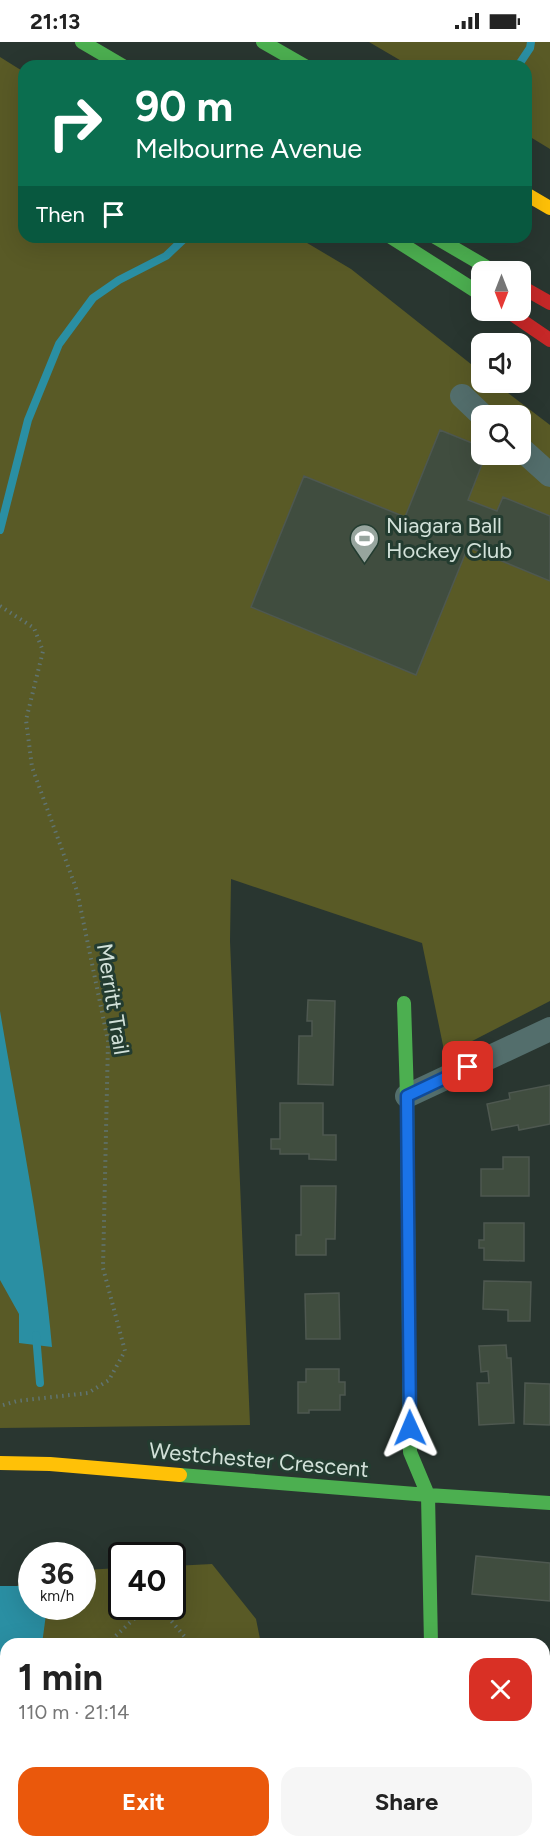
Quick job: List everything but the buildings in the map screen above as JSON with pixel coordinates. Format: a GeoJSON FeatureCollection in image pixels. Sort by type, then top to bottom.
{"type":"FeatureCollection","features":[{"type":"Feature","properties":{"kind":"main road"},"geometry":{"type":"LineString","coordinates":[[81,42],[112,60]]}},
{"type":"Feature","properties":{"kind":"main road"},"geometry":{"type":"LineString","coordinates":[[263,42],[294,60]]}},
{"type":"Feature","properties":{"kind":"main road"},"geometry":{"type":"LineString","coordinates":[[532,198],[550,208]]}},
{"type":"Feature","properties":{"kind":"main road"},"geometry":{"type":"LineString","coordinates":[[400,243],[471,288]]}},
{"type":"Feature","properties":{"kind":"main road"},"geometry":{"type":"LineString","coordinates":[[445,243],[476,261]]}},
{"type":"Feature","properties":{"kind":"main road"},"geometry":{"type":"LineString","coordinates":[[531,292],[550,303]]}},
{"type":"Feature","properties":{"kind":"main road"},"geometry":{"type":"LineString","coordinates":[[522,321],[550,340]]}},
{"type":"Feature","properties":{"kind":"main road"},"geometry":{"type":"LineString","coordinates":[[404,1002],[410,1452],[428,1495],[430,1638]]}},
{"type":"Feature","properties":{"kind":"main road","name":"Westchester Crescent"},"geometry":{"type":"LineString","coordinates":[[0,1463],[50,1464],[550,1503]]}},
{"type":"Feature","properties":{"kind":"street"},"geometry":{"type":"LineString","coordinates":[[462,396],[471,405]]}},
{"type":"Feature","properties":{"kind":"street"},"geometry":{"type":"LineString","coordinates":[[531,458],[550,475]]}},
{"type":"Feature","properties":{"kind":"street"},"geometry":{"type":"LineString","coordinates":[[407,1096],[550,1029]]}},
{"type":"Feature","properties":{"kind":"path","name":"Merritt Trail"},"geometry":{"type":"LineString","coordinates":[[0,606],[34,628],[43,651],[26,720],[32,767],[77,891],[108,1041],[103,1268],[125,1350],[109,1380],[88,1393],[17,1401],[0,1406]]}},
{"type":"Feature","properties":{"kind":"path"},"geometry":{"type":"LineString","coordinates":[[113,1638],[137,1616],[167,1616],[186,1638]]}},
{"type":"Feature","properties":{"kind":"shaded area"},"geometry":{"type":"Polygon","coordinates":[[[369,42],[550,42],[550,149],[532,138],[532,60],[400,60],[369,42]]]}},
{"type":"Feature","properties":{"kind":"shaded area"},"geometry":{"type":"Polygon","coordinates":[[[0,57],[18,68],[18,243],[307,243],[351,269],[471,364],[471,393],[508,393],[524,405],[471,405],[471,465],[531,465],[531,410],[550,425],[550,1001],[445,1055],[422,943],[231,879],[230,941],[250,1425],[0,1428],[0,57]]]}},
{"type":"Feature","properties":{"kind":"shaded area"},"geometry":{"type":"Polygon","coordinates":[[[212,1564],[256,1619],[260,1638],[0,1638],[0,1603],[18,1585],[18,1620],[96,1620],[96,1569],[108,1569],[108,1620],[186,1620],[186,1565],[212,1564]]]}},
{"type":"Feature","properties":{"kind":"water"},"geometry":{"type":"Polygon","coordinates":[[[0,1011],[36,1221],[52,1347],[19,1343],[19,1314],[0,1280],[0,1011]]]}},
{"type":"Feature","properties":{"kind":"water"},"geometry":{"type":"Polygon","coordinates":[[[0,1586],[18,1586],[18,1620],[45,1620],[43,1638],[0,1638],[0,1586]]]}},
{"type":"Feature","properties":{"kind":"waterway"},"geometry":{"type":"LineString","coordinates":[[522,60],[531,42]]}},
{"type":"Feature","properties":{"kind":"waterway"},"geometry":{"type":"LineString","coordinates":[[0,530],[28,420],[59,344],[93,298],[119,280],[166,256],[180,243]]}},
{"type":"Feature","properties":{"kind":"waterway"},"geometry":{"type":"LineString","coordinates":[[36,1335],[40,1383]]}},
{"type":"Feature","properties":{"kind":"traffic: fast"},"geometry":{"type":"LineString","coordinates":[[82,42],[113,60]]}},
{"type":"Feature","properties":{"kind":"traffic: fast"},"geometry":{"type":"LineString","coordinates":[[263,42],[294,60]]}},
{"type":"Feature","properties":{"kind":"traffic: fast"},"geometry":{"type":"LineString","coordinates":[[400,243],[471,288]]}},
{"type":"Feature","properties":{"kind":"traffic: fast"},"geometry":{"type":"LineString","coordinates":[[445,243],[476,261]]}},
{"type":"Feature","properties":{"kind":"traffic: fast"},"geometry":{"type":"LineString","coordinates":[[404,1003],[410,1452],[428,1495],[431,1638]]}},
{"type":"Feature","properties":{"kind":"traffic: fast"},"geometry":{"type":"LineString","coordinates":[[180,1475],[550,1503]]}},
{"type":"Feature","properties":{"kind":"traffic: slow"},"geometry":{"type":"LineString","coordinates":[[532,198],[550,208]]}},
{"type":"Feature","properties":{"kind":"traffic: slow"},"geometry":{"type":"LineString","coordinates":[[0,1463],[50,1464],[180,1475]]}},
{"type":"Feature","properties":{"kind":"traffic: jam"},"geometry":{"type":"LineString","coordinates":[[531,292],[550,303]]}},
{"type":"Feature","properties":{"kind":"traffic: jam"},"geometry":{"type":"LineString","coordinates":[[522,321],[550,340]]}},
{"type":"Feature","properties":{"kind":"place","name":"Niagara Ball Hockey Club"},"geometry":{"type":"Point","coordinates":[365,564]}},
{"type":"Feature","properties":{"kind":"route"},"geometry":{"type":"LineString","coordinates":[[410,1428],[407,1096],[468,1067]]}}]}
